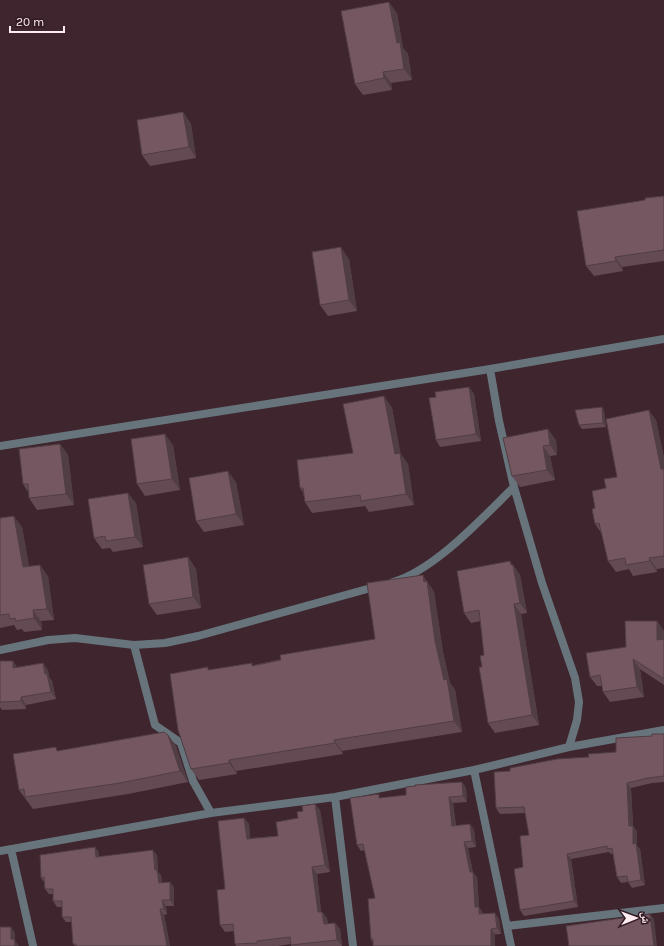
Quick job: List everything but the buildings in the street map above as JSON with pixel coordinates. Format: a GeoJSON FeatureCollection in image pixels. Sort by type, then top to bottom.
{"type":"FeatureCollection","features":[{"type":"Feature","properties":{"kind":"street"},"geometry":{"type":"LineString","coordinates":[[0,446],[490,369],[664,339]]}},
{"type":"Feature","properties":{"kind":"street"},"geometry":{"type":"LineString","coordinates":[[490,369],[499,421],[514,487],[542,583],[575,678],[578,708],[577,720],[570,747]]}},
{"type":"Feature","properties":{"kind":"street"},"geometry":{"type":"LineString","coordinates":[[0,650],[48,640],[75,638],[134,645],[164,643],[198,636],[399,580],[430,563],[457,542],[514,487]]}},
{"type":"Feature","properties":{"kind":"street"},"geometry":{"type":"LineString","coordinates":[[134,645],[155,725],[181,743],[193,780],[211,813]]}},
{"type":"Feature","properties":{"kind":"street"},"geometry":{"type":"LineString","coordinates":[[0,851],[211,813],[335,797],[474,770],[570,747],[664,730]]}},
{"type":"Feature","properties":{"kind":"street"},"geometry":{"type":"LineString","coordinates":[[474,770],[511,946]]}},
{"type":"Feature","properties":{"kind":"street"},"geometry":{"type":"LineString","coordinates":[[335,797],[353,946]]}},
{"type":"Feature","properties":{"kind":"street"},"geometry":{"type":"LineString","coordinates":[[11,849],[33,946]]}},
{"type":"Feature","properties":{"kind":"street"},"geometry":{"type":"LineString","coordinates":[[507,926],[664,908]]}}]}
